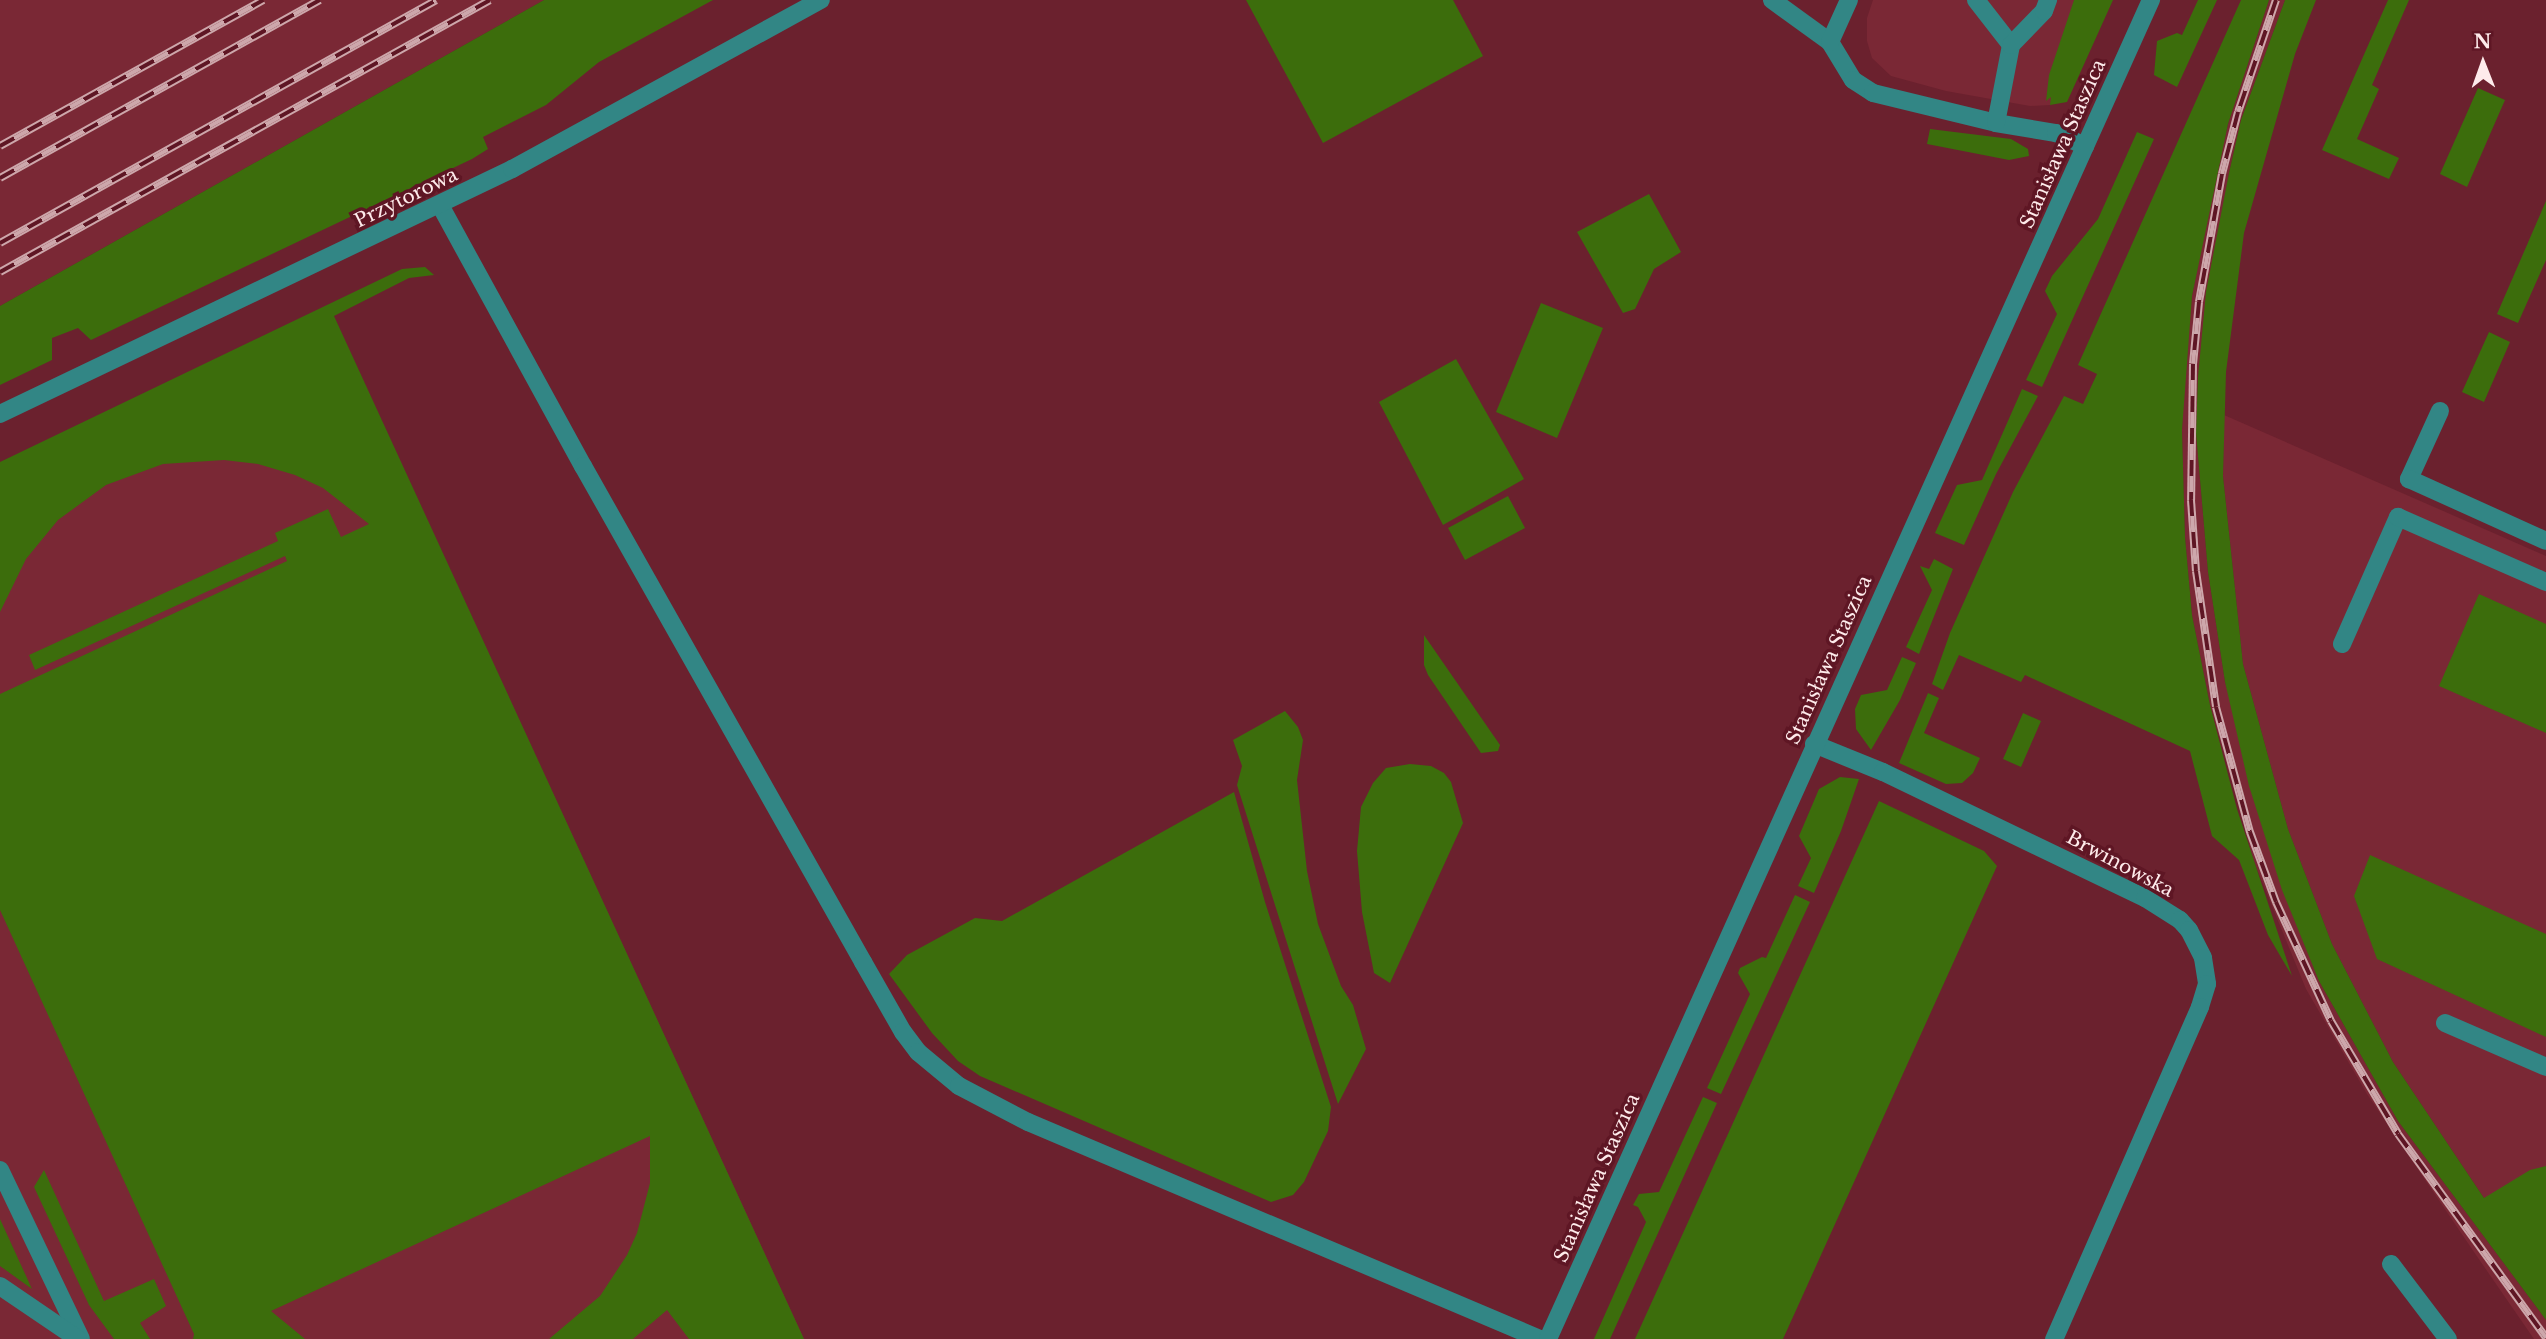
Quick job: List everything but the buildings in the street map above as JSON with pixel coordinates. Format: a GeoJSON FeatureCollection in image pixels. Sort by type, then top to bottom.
{"type":"FeatureCollection","features":[{"type":"Feature","properties":{"kind":"street","name":"Przytorowa"},"geometry":{"type":"LineString","coordinates":[[0,414],[440,205],[821,0]]}},
{"type":"Feature","properties":{"kind":"street"},"geometry":{"type":"LineString","coordinates":[[1772,0],[1830,42],[1853,80],[1872,93],[1996,123],[2056,132],[2085,146]]}},
{"type":"Feature","properties":{"kind":"street"},"geometry":{"type":"LineString","coordinates":[[1830,42],[1849,0]]}},
{"type":"Feature","properties":{"kind":"street"},"geometry":{"type":"LineString","coordinates":[[1976,0],[2011,45]]}},
{"type":"Feature","properties":{"kind":"street"},"geometry":{"type":"LineString","coordinates":[[1996,123],[2011,45],[2044,11],[2048,0]]}},
{"type":"Feature","properties":{"kind":"street","name":"Stanisława Staszica"},"geometry":{"type":"LineString","coordinates":[[1548,1339],[2151,0]]}},
{"type":"Feature","properties":{"kind":"street"},"geometry":{"type":"LineString","coordinates":[[440,205],[692,660],[903,1032],[918,1052],[958,1086],[1028,1122],[1540,1339]]}},
{"type":"Feature","properties":{"kind":"street"},"geometry":{"type":"LineString","coordinates":[[2440,411],[2409,479],[2546,541]]}},
{"type":"Feature","properties":{"kind":"street"},"geometry":{"type":"LineString","coordinates":[[2342,644],[2398,517],[2546,582]]}},
{"type":"Feature","properties":{"kind":"street","name":"Brwinowska"},"geometry":{"type":"LineString","coordinates":[[1814,744],[1883,772],[2145,898],[2180,920],[2189,930],[2203,958],[2207,984],[2200,1007],[2054,1339]]}},
{"type":"Feature","properties":{"kind":"street"},"geometry":{"type":"LineString","coordinates":[[2445,1023],[2546,1067]]}},
{"type":"Feature","properties":{"kind":"street"},"geometry":{"type":"LineString","coordinates":[[0,1170],[79,1339]]}},
{"type":"Feature","properties":{"kind":"street"},"geometry":{"type":"LineString","coordinates":[[2391,1264],[2448,1339]]}},
{"type":"Feature","properties":{"kind":"street"},"geometry":{"type":"LineString","coordinates":[[0,1286],[79,1339]]}},
{"type":"Feature","properties":{"kind":"shaded area"},"geometry":{"type":"Polygon","coordinates":[[[0,0],[544,0],[0,306],[0,0]]]}},
{"type":"Feature","properties":{"kind":"shaded area"},"geometry":{"type":"Polygon","coordinates":[[[1873,0],[2095,0],[2050,105],[2030,106],[1946,91],[1891,76],[1872,58],[1867,41],[1867,18],[1873,0]]]}},
{"type":"Feature","properties":{"kind":"shaded area"},"geometry":{"type":"Polygon","coordinates":[[[2269,0],[2285,0],[2241,120],[2229,173],[2198,377],[2196,433],[2208,572],[2225,682],[2319,981],[2398,1121],[2546,1320],[2546,1339],[2534,1339],[2476,1255],[2367,1094],[2306,989],[2254,862],[2210,705],[2192,615],[2185,537],[2182,430],[2184,375],[2192,296],[2208,211],[2228,124],[2269,0]]]}},
{"type":"Feature","properties":{"kind":"shaded area"},"geometry":{"type":"Polygon","coordinates":[[[353,359],[804,1339],[0,1339],[0,502],[353,359]]]}},
{"type":"Feature","properties":{"kind":"shaded area"},"geometry":{"type":"Polygon","coordinates":[[[2224,415],[2546,556],[2546,1283],[2484,1198],[2393,1062],[2332,944],[2288,829],[2243,664],[2223,476],[2224,415]]]}},
{"type":"Feature","properties":{"kind":"green space"},"geometry":{"type":"Polygon","coordinates":[[[544,0],[713,0],[599,62],[546,105],[483,137],[488,149],[472,159],[91,340],[78,328],[52,338],[52,360],[0,385],[0,306],[544,0]]]}},
{"type":"Feature","properties":{"kind":"green space"},"geometry":{"type":"Polygon","coordinates":[[[1246,0],[1453,0],[1483,56],[1323,143],[1246,0]]]}},
{"type":"Feature","properties":{"kind":"green space"},"geometry":{"type":"Polygon","coordinates":[[[2074,0],[2113,0],[2067,102],[2050,105],[2051,97],[2046,101],[2049,75],[2074,0]]]}},
{"type":"Feature","properties":{"kind":"green space"},"geometry":{"type":"Polygon","coordinates":[[[2198,0],[2217,0],[2177,87],[2154,75],[2157,41],[2177,33],[2182,35],[2198,0]]]}},
{"type":"Feature","properties":{"kind":"green space"},"geometry":{"type":"Polygon","coordinates":[[[2241,0],[2269,0],[2228,124],[2192,296],[2182,430],[2185,537],[2192,615],[2210,705],[2237,809],[2292,976],[2268,935],[2239,860],[2212,836],[2190,751],[2025,675],[2021,682],[1959,655],[1943,690],[1932,684],[1950,633],[2013,492],[2064,396],[2083,404],[2097,374],[2078,365],[2241,0]]]}},
{"type":"Feature","properties":{"kind":"green space"},"geometry":{"type":"Polygon","coordinates":[[[2285,0],[2316,0],[2295,54],[2244,233],[2226,372],[2223,476],[2243,664],[2288,829],[2332,944],[2393,1062],[2484,1198],[2530,1170],[2546,1166],[2546,1320],[2398,1121],[2319,981],[2282,890],[2249,786],[2225,682],[2208,572],[2196,433],[2198,377],[2206,292],[2241,120],[2285,0]]]}},
{"type":"Feature","properties":{"kind":"green space"},"geometry":{"type":"Polygon","coordinates":[[[2388,0],[2409,0],[2372,85],[2379,89],[2357,139],[2399,158],[2389,179],[2322,150],[2388,0]]]}},
{"type":"Feature","properties":{"kind":"green space"},"geometry":{"type":"Polygon","coordinates":[[[2478,88],[2505,100],[2467,187],[2440,174],[2478,88]]]}},
{"type":"Feature","properties":{"kind":"green space"},"geometry":{"type":"Polygon","coordinates":[[[1930,129],[2011,139],[2028,149],[2029,156],[2009,160],[1927,144],[1930,129]]]}},
{"type":"Feature","properties":{"kind":"green space"},"geometry":{"type":"Polygon","coordinates":[[[2137,132],[2154,139],[2042,387],[2026,380],[2057,314],[2045,291],[2052,276],[2098,219],[2137,132]]]}},
{"type":"Feature","properties":{"kind":"green space"},"geometry":{"type":"Polygon","coordinates":[[[1649,194],[1681,252],[1654,269],[1635,309],[1623,313],[1577,232],[1649,194]]]}},
{"type":"Feature","properties":{"kind":"green space"},"geometry":{"type":"Polygon","coordinates":[[[2546,201],[2546,260],[2518,323],[2497,314],[2546,201]]]}},
{"type":"Feature","properties":{"kind":"green space"},"geometry":{"type":"Polygon","coordinates":[[[425,267],[434,275],[409,278],[334,316],[804,1339],[689,1339],[667,1310],[633,1339],[549,1339],[600,1296],[627,1255],[637,1233],[650,1183],[650,1136],[271,1311],[305,1339],[193,1339],[194,1334],[0,910],[0,694],[287,561],[285,556],[35,670],[29,655],[278,541],[275,533],[328,509],[341,537],[369,524],[323,488],[295,475],[258,464],[224,460],[163,464],[106,485],[58,520],[26,559],[0,612],[0,462],[402,269],[425,267]]]}},
{"type":"Feature","properties":{"kind":"green space"},"geometry":{"type":"Polygon","coordinates":[[[1541,303],[1603,328],[1557,438],[1496,412],[1541,303]]]}},
{"type":"Feature","properties":{"kind":"green space"},"geometry":{"type":"Polygon","coordinates":[[[2489,332],[2510,342],[2484,402],[2462,392],[2489,332]]]}},
{"type":"Feature","properties":{"kind":"green space"},"geometry":{"type":"Polygon","coordinates":[[[1456,359],[1524,479],[1443,525],[1379,402],[1456,359]]]}},
{"type":"Feature","properties":{"kind":"green space"},"geometry":{"type":"Polygon","coordinates":[[[2022,389],[2038,396],[1996,474],[1964,545],[1935,533],[1957,485],[1982,480],[2022,389]]]}},
{"type":"Feature","properties":{"kind":"green space"},"geometry":{"type":"Polygon","coordinates":[[[1508,496],[1525,528],[1465,560],[1448,528],[1508,496]]]}},
{"type":"Feature","properties":{"kind":"green space"},"geometry":{"type":"Polygon","coordinates":[[[1934,559],[1953,569],[1919,654],[1906,647],[1932,590],[1920,566],[1929,569],[1934,559]]]}},
{"type":"Feature","properties":{"kind":"green space"},"geometry":{"type":"Polygon","coordinates":[[[2479,594],[2546,624],[2546,733],[2439,686],[2479,594]]]}},
{"type":"Feature","properties":{"kind":"green space"},"geometry":{"type":"Polygon","coordinates":[[[1424,635],[1500,745],[1498,751],[1481,753],[1428,675],[1424,665],[1424,635]]]}},
{"type":"Feature","properties":{"kind":"green space"},"geometry":{"type":"Polygon","coordinates":[[[1902,657],[1916,663],[1900,700],[1871,750],[1856,729],[1855,709],[1861,695],[1887,690],[1902,657]]]}},
{"type":"Feature","properties":{"kind":"green space"},"geometry":{"type":"Polygon","coordinates":[[[1928,693],[1939,698],[1924,733],[1980,758],[1973,773],[1962,783],[1946,784],[1899,763],[1928,693]]]}},
{"type":"Feature","properties":{"kind":"green space"},"geometry":{"type":"Polygon","coordinates":[[[1285,711],[1298,727],[1303,740],[1297,780],[1307,871],[1318,924],[1341,986],[1353,1005],[1366,1049],[1338,1104],[1237,785],[1242,766],[1233,740],[1285,711]]]}},
{"type":"Feature","properties":{"kind":"green space"},"geometry":{"type":"Polygon","coordinates":[[[2023,713],[2041,721],[2021,767],[2003,759],[2023,713]]]}},
{"type":"Feature","properties":{"kind":"green space"},"geometry":{"type":"Polygon","coordinates":[[[1410,764],[1431,766],[1444,773],[1451,782],[1463,823],[1390,983],[1374,973],[1362,912],[1357,851],[1361,807],[1373,783],[1386,768],[1410,764]]]}},
{"type":"Feature","properties":{"kind":"green space"},"geometry":{"type":"Polygon","coordinates":[[[1840,777],[1859,779],[1841,831],[1814,893],[1798,886],[1811,858],[1799,836],[1819,789],[1840,777]]]}},
{"type":"Feature","properties":{"kind":"green space"},"geometry":{"type":"Polygon","coordinates":[[[1234,792],[1265,902],[1331,1107],[1328,1131],[1304,1182],[1293,1195],[1271,1202],[980,1076],[958,1061],[932,1033],[889,974],[907,955],[975,918],[1002,921],[1234,792]]]}},
{"type":"Feature","properties":{"kind":"green space"},"geometry":{"type":"Polygon","coordinates":[[[1879,801],[1984,851],[1997,866],[1783,1339],[1635,1339],[1879,801]]]}},
{"type":"Feature","properties":{"kind":"green space"},"geometry":{"type":"Polygon","coordinates":[[[2370,855],[2546,934],[2546,1037],[2377,959],[2354,896],[2370,855]]]}},
{"type":"Feature","properties":{"kind":"green space"},"geometry":{"type":"Polygon","coordinates":[[[1795,895],[1810,902],[1721,1094],[1707,1088],[1750,994],[1738,973],[1740,968],[1762,957],[1766,958],[1795,895]]]}},
{"type":"Feature","properties":{"kind":"green space"},"geometry":{"type":"Polygon","coordinates":[[[1703,1097],[1717,1103],[1610,1339],[1594,1339],[1646,1222],[1638,1207],[1633,1205],[1639,1194],[1659,1192],[1703,1097]]]}},
{"type":"Feature","properties":{"kind":"green space"},"geometry":{"type":"Polygon","coordinates":[[[44,1170],[104,1301],[154,1279],[166,1306],[140,1323],[150,1339],[114,1339],[89,1305],[34,1187],[44,1170]]]}},
{"type":"Feature","properties":{"kind":"green space"},"geometry":{"type":"Polygon","coordinates":[[[0,1219],[32,1289],[0,1266],[0,1219]]]}},
{"type":"Feature","properties":{"kind":"railway"},"geometry":{"type":"LineString","coordinates":[[0,146],[263,0]]}},
{"type":"Feature","properties":{"kind":"railway"},"geometry":{"type":"LineString","coordinates":[[0,178],[320,0]]}},
{"type":"Feature","properties":{"kind":"railway"},"geometry":{"type":"LineString","coordinates":[[0,243],[436,0]]}},
{"type":"Feature","properties":{"kind":"railway"},"geometry":{"type":"LineString","coordinates":[[0,272],[490,0]]}},
{"type":"Feature","properties":{"kind":"railway"},"geometry":{"type":"LineString","coordinates":[[2276,0],[2238,112],[2222,174],[2199,302],[2193,364],[2191,500],[2196,571],[2216,707],[2250,832],[2276,902],[2331,1021],[2398,1134],[2546,1338]]}}]}
